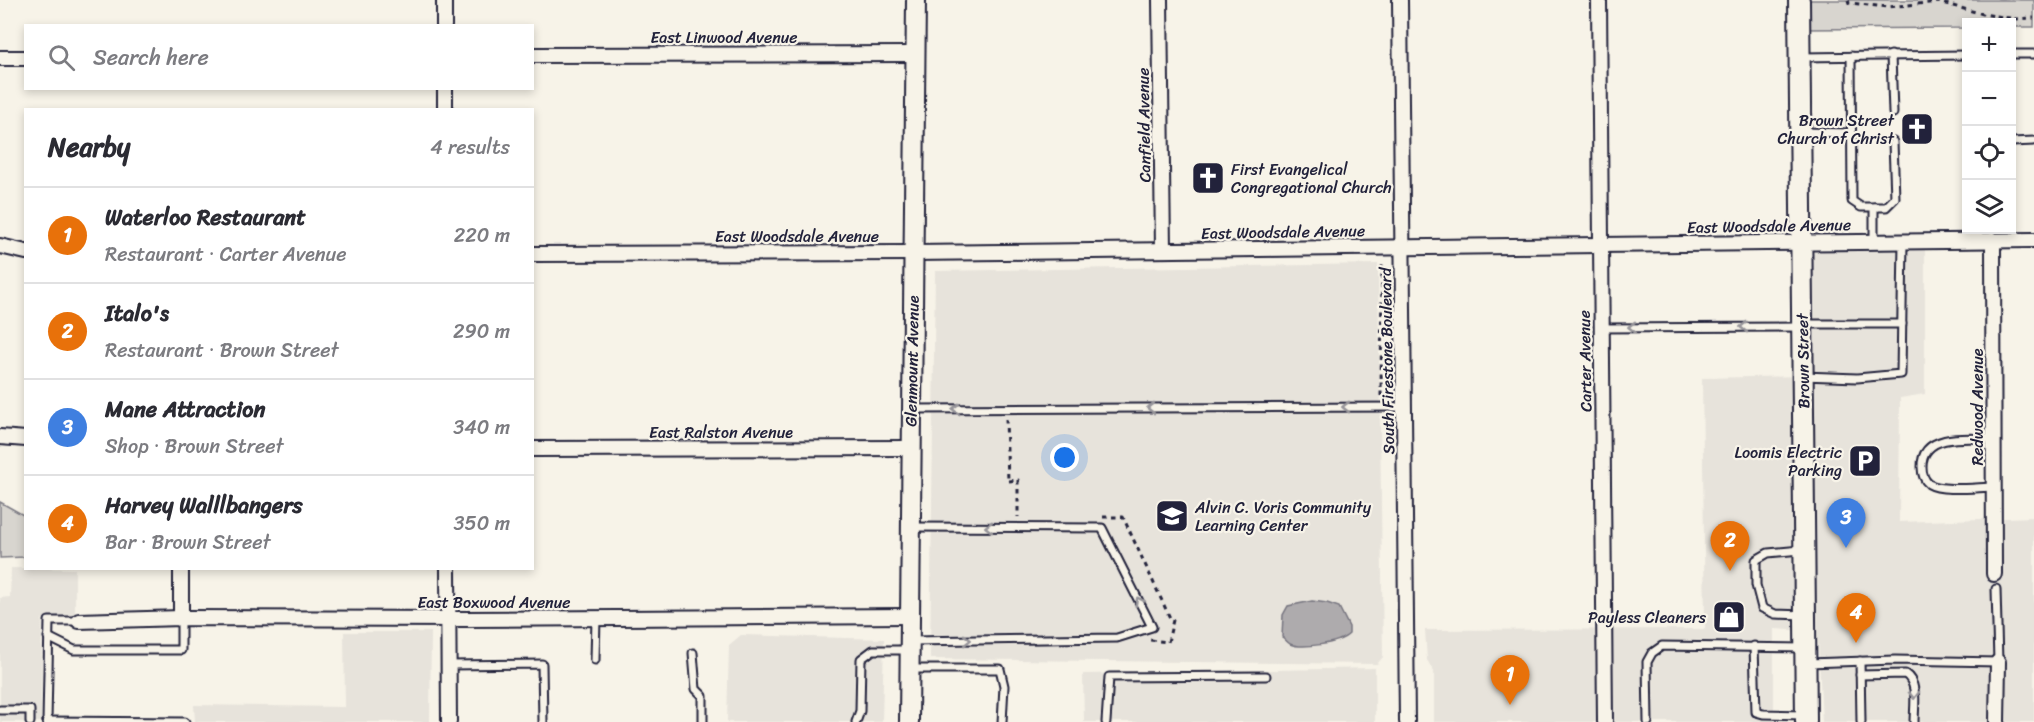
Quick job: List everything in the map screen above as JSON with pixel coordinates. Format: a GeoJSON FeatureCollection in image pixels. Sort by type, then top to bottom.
{"type":"FeatureCollection","features":[{"type":"Feature","properties":{"kind":"main road","name":"Brown Street"},"geometry":{"type":"LineString","coordinates":[[1799,0],[1806,718]]}},
{"type":"Feature","properties":{"kind":"street"},"geometry":{"type":"LineString","coordinates":[[444,0],[444,24]]}},
{"type":"Feature","properties":{"kind":"street","name":"Glenmount Avenue"},"geometry":{"type":"LineString","coordinates":[[909,722],[916,0]]}},
{"type":"Feature","properties":{"kind":"street","name":"Canfield Avenue"},"geometry":{"type":"LineString","coordinates":[[1160,0],[1163,250]]}},
{"type":"Feature","properties":{"kind":"street","name":"South Firestone Boulevard"},"geometry":{"type":"LineString","coordinates":[[1400,0],[1407,722]]}},
{"type":"Feature","properties":{"kind":"street","name":"Carter Avenue"},"geometry":{"type":"LineString","coordinates":[[1599,0],[1605,722]]}},
{"type":"Feature","properties":{"kind":"street","name":"East Linwood Avenue"},"geometry":{"type":"LineString","coordinates":[[534,55],[864,52],[915,54]]}},
{"type":"Feature","properties":{"kind":"street"},"geometry":{"type":"LineString","coordinates":[[0,58],[24,58]]}},
{"type":"Feature","properties":{"kind":"street"},"geometry":{"type":"LineString","coordinates":[[445,90],[445,108]]}},
{"type":"Feature","properties":{"kind":"street","name":"Redwood Avenue"},"geometry":{"type":"LineString","coordinates":[[1993,240],[1994,574]]}},
{"type":"Feature","properties":{"kind":"street","name":"East Woodsdale Avenue"},"geometry":{"type":"LineString","coordinates":[[534,254],[913,253],[2034,240]]}},
{"type":"Feature","properties":{"kind":"street"},"geometry":{"type":"LineString","coordinates":[[0,246],[24,252]]}},
{"type":"Feature","properties":{"kind":"street"},"geometry":{"type":"LineString","coordinates":[[0,437],[24,439]]}},
{"type":"Feature","properties":{"kind":"street","name":"East Ralston Avenue"},"geometry":{"type":"LineString","coordinates":[[534,449],[910,448]]}},
{"type":"Feature","properties":{"kind":"street"},"geometry":{"type":"LineString","coordinates":[[181,570],[181,618]]}},
{"type":"Feature","properties":{"kind":"street"},"geometry":{"type":"LineString","coordinates":[[448,570],[449,722]]}},
{"type":"Feature","properties":{"kind":"street","name":"East Boxwood Avenue"},"geometry":{"type":"LineString","coordinates":[[80,621],[181,618],[909,616]]}},
{"type":"Feature","properties":{"kind":"street"},"geometry":{"type":"LineString","coordinates":[[1997,722],[1998,662]]}},
{"type":"Feature","properties":{"kind":"lane"},"geometry":{"type":"LineString","coordinates":[[2016,54],[2034,54]]}},
{"type":"Feature","properties":{"kind":"lane"},"geometry":{"type":"LineString","coordinates":[[1800,57],[1962,55]]}},
{"type":"Feature","properties":{"kind":"lane"},"geometry":{"type":"LineString","coordinates":[[1851,56],[1852,201],[1861,207],[1887,207],[1895,198],[1893,142]]}},
{"type":"Feature","properties":{"kind":"lane"},"geometry":{"type":"LineString","coordinates":[[1891,56],[1893,113]]}},
{"type":"Feature","properties":{"kind":"lane"},"geometry":{"type":"LineString","coordinates":[[1801,132],[1852,133]]}},
{"type":"Feature","properties":{"kind":"lane"},"geometry":{"type":"LineString","coordinates":[[2016,142],[2034,141]]}},
{"type":"Feature","properties":{"kind":"lane"},"geometry":{"type":"LineString","coordinates":[[1874,207],[1874,241]]}},
{"type":"Feature","properties":{"kind":"lane"},"geometry":{"type":"LineString","coordinates":[[1803,376],[1857,378],[1901,374],[1903,241]]}},
{"type":"Feature","properties":{"kind":"lane"},"geometry":{"type":"LineString","coordinates":[[1601,328],[1902,324]]}},
{"type":"Feature","properties":{"kind":"lane"},"geometry":{"type":"LineString","coordinates":[[911,409],[1404,407]]}},
{"type":"Feature","properties":{"kind":"lane"},"geometry":{"type":"LineString","coordinates":[[1994,439],[1954,439],[1937,442],[1927,449],[1923,457],[1922,469],[1924,478],[1929,483],[1940,487],[1994,487]]}},
{"type":"Feature","properties":{"kind":"lane"},"geometry":{"type":"LineString","coordinates":[[856,722],[860,711],[861,659],[873,650],[909,645],[1117,638],[1152,627],[1102,528],[911,527]]}},
{"type":"Feature","properties":{"kind":"lane"},"geometry":{"type":"LineString","coordinates":[[1805,549],[1768,553],[1756,560],[1756,585],[1762,608],[1775,614],[1806,615]]}},
{"type":"Feature","properties":{"kind":"lane"},"geometry":{"type":"LineString","coordinates":[[1648,722],[1647,662],[1652,653],[1662,646],[1754,646],[1806,656],[1860,662],[1998,662],[1996,589]]}},
{"type":"Feature","properties":{"kind":"lane"},"geometry":{"type":"LineString","coordinates":[[48,637],[74,651],[181,651],[181,618]]}},
{"type":"Feature","properties":{"kind":"lane"},"geometry":{"type":"LineString","coordinates":[[595,660],[596,618]]}},
{"type":"Feature","properties":{"kind":"lane"},"geometry":{"type":"LineString","coordinates":[[80,621],[49,621],[47,722],[185,722]]}},
{"type":"Feature","properties":{"kind":"lane"},"geometry":{"type":"LineString","coordinates":[[1754,646],[1756,712],[1806,718]]}},
{"type":"Feature","properties":{"kind":"lane"},"geometry":{"type":"LineString","coordinates":[[693,653],[696,689],[703,696],[703,722]]}},
{"type":"Feature","properties":{"kind":"lane"},"geometry":{"type":"LineString","coordinates":[[1860,662],[1861,722]]}},
{"type":"Feature","properties":{"kind":"lane"},"geometry":{"type":"LineString","coordinates":[[449,665],[542,664],[543,722]]}},
{"type":"Feature","properties":{"kind":"lane"},"geometry":{"type":"LineString","coordinates":[[909,669],[1000,669],[1004,686],[1002,722]]}},
{"type":"Feature","properties":{"kind":"lane"},"geometry":{"type":"LineString","coordinates":[[1860,675],[1905,674],[1910,678],[1914,685],[1914,722]]}},
{"type":"Feature","properties":{"kind":"lane"},"geometry":{"type":"LineString","coordinates":[[1106,722],[1109,677],[1266,676]]}},
{"type":"Feature","properties":{"kind":"lane"},"geometry":{"type":"LineString","coordinates":[[0,710],[30,710],[30,722]]}},
{"type":"Feature","properties":{"kind":"path"},"geometry":{"type":"LineString","coordinates":[[1848,0],[1850,3],[1888,7],[1938,2],[1983,14],[2016,19],[2034,18]]}},
{"type":"Feature","properties":{"kind":"path"},"geometry":{"type":"LineString","coordinates":[[1381,407],[1382,261]]}},
{"type":"Feature","properties":{"kind":"path"},"geometry":{"type":"LineString","coordinates":[[1006,408],[1008,481],[1017,480],[1018,528]]}},
{"type":"Feature","properties":{"kind":"path"},"geometry":{"type":"LineString","coordinates":[[1100,517],[1123,517],[1170,618],[1173,620],[1168,642],[1152,639],[1144,641]]}},
{"type":"Feature","properties":{"kind":"shaded area"},"geometry":{"type":"Polygon","coordinates":[[[1799,0],[2034,0],[2034,27],[2016,27],[2016,18],[1962,18],[1962,28],[1800,29],[1799,0]]]}},
{"type":"Feature","properties":{"kind":"shaded area"},"geometry":{"type":"Polygon","coordinates":[[[1925,248],[1925,394],[1900,398],[1899,522],[2034,517],[2034,722],[1822,722],[1815,569],[1810,253],[1837,249],[1925,248]]]}},
{"type":"Feature","properties":{"kind":"shaded area"},"geometry":{"type":"Polygon","coordinates":[[[1378,264],[1383,657],[1377,664],[930,659],[935,271],[1378,264]]]}},
{"type":"Feature","properties":{"kind":"shaded area"},"geometry":{"type":"Polygon","coordinates":[[[1803,376],[1806,631],[1774,629],[1774,722],[1434,722],[1434,672],[1427,660],[1425,630],[1705,629],[1702,378],[1803,376]]]}},
{"type":"Feature","properties":{"kind":"shaded area"},"geometry":{"type":"Polygon","coordinates":[[[0,502],[24,515],[24,557],[0,558],[0,502]]]}},
{"type":"Feature","properties":{"kind":"shaded area"},"geometry":{"type":"Polygon","coordinates":[[[11,568],[75,570],[75,617],[42,619],[41,722],[0,722],[0,598],[10,597],[11,568]]]}},
{"type":"Feature","properties":{"kind":"shaded area"},"geometry":{"type":"Polygon","coordinates":[[[1312,601],[1339,607],[1349,627],[1349,634],[1344,638],[1320,645],[1303,646],[1290,644],[1282,637],[1283,615],[1288,606],[1312,601]]]}},
{"type":"Feature","properties":{"kind":"shaded area"},"geometry":{"type":"Polygon","coordinates":[[[344,632],[431,632],[430,722],[195,722],[194,705],[345,707],[344,632]]]}},
{"type":"Feature","properties":{"kind":"shaded area"},"geometry":{"type":"Polygon","coordinates":[[[741,635],[884,639],[882,722],[727,722],[729,645],[741,635]]]}},
{"type":"Feature","properties":{"kind":"shaded area"},"geometry":{"type":"Polygon","coordinates":[[[1375,668],[1375,722],[1084,722],[1083,674],[1375,668]]]}},
{"type":"Feature","properties":{"kind":"place","name":"Brown Street Church of Christ"},"geometry":{"type":"Point","coordinates":[1917,129]}},
{"type":"Feature","properties":{"kind":"place","name":"First Evangelical Congregational Church"},"geometry":{"type":"Point","coordinates":[1208,178]}},
{"type":"Feature","properties":{"kind":"place","name":"Loomis Electric Parking"},"geometry":{"type":"Point","coordinates":[1865,461]}},
{"type":"Feature","properties":{"kind":"place","name":"Alvin C. Voris Community Learning Center"},"geometry":{"type":"Point","coordinates":[1172,516]}},
{"type":"Feature","properties":{"kind":"place","name":"Mane Attraction"},"geometry":{"type":"Point","coordinates":[1846,548]}},
{"type":"Feature","properties":{"kind":"place","name":"Italo's"},"geometry":{"type":"Point","coordinates":[1730,571]}},
{"type":"Feature","properties":{"kind":"place","name":"Payless Cleaners"},"geometry":{"type":"Point","coordinates":[1729,617]}},
{"type":"Feature","properties":{"kind":"place","name":"Harvey Walllbangers"},"geometry":{"type":"Point","coordinates":[1856,643]}},
{"type":"Feature","properties":{"kind":"place","name":"Waterloo Restaurant"},"geometry":{"type":"Point","coordinates":[1510,705]}}]}
